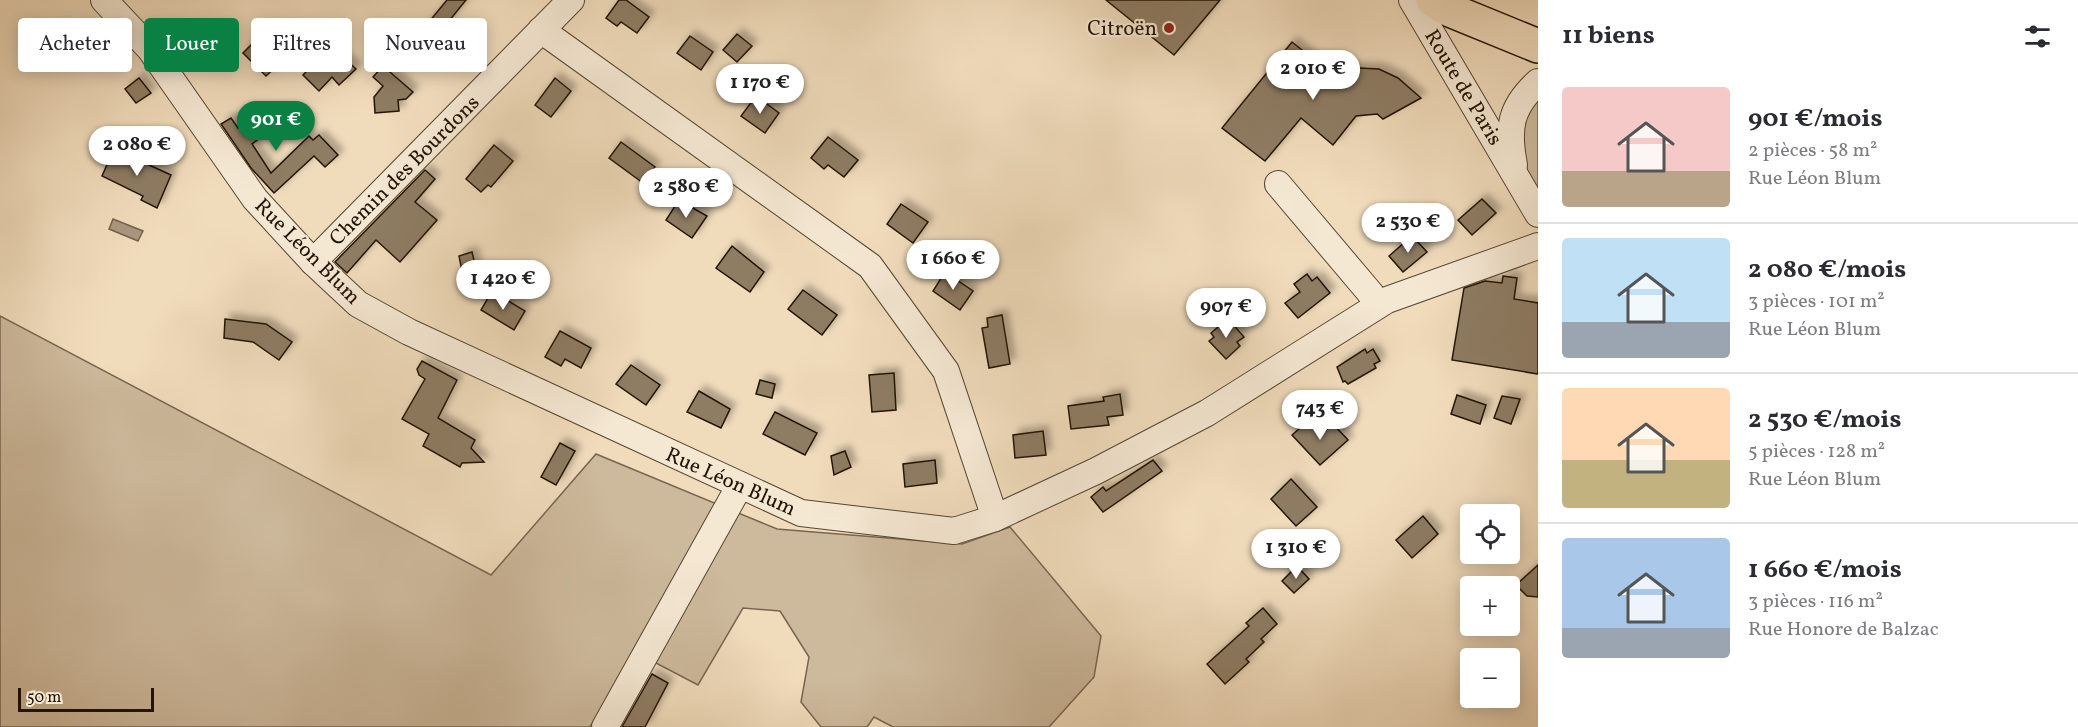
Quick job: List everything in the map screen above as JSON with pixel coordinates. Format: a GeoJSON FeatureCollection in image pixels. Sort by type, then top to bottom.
{"type":"FeatureCollection","features":[{"type":"Feature","properties":{"kind":"main road","name":"Route de Paris"},"geometry":{"type":"LineString","coordinates":[[1433,0],[1445,8],[1538,46]]}},
{"type":"Feature","properties":{"kind":"street","name":"Rue Léon Blum"},"geometry":{"type":"LineString","coordinates":[[104,0],[150,49],[255,199],[313,262],[358,304],[409,332],[801,513],[954,531],[995,518],[1096,471],[1207,413],[1387,300],[1538,246]]}},
{"type":"Feature","properties":{"kind":"street","name":"Chemin des Bourdons"},"geometry":{"type":"LineString","coordinates":[[313,262],[571,0]]}},
{"type":"Feature","properties":{"kind":"street","name":"Route de Paris"},"geometry":{"type":"LineString","coordinates":[[1412,0],[1538,214]]}},
{"type":"Feature","properties":{"kind":"street"},"geometry":{"type":"LineString","coordinates":[[541,30],[870,266],[946,371],[995,518]]}},
{"type":"Feature","properties":{"kind":"street"},"geometry":{"type":"LineString","coordinates":[[1516,174],[1511,146],[1513,116],[1527,92],[1538,82]]}},
{"type":"Feature","properties":{"kind":"street"},"geometry":{"type":"LineString","coordinates":[[1278,184],[1371,294]]}},
{"type":"Feature","properties":{"kind":"street"},"geometry":{"type":"LineString","coordinates":[[605,727],[740,485]]}},
{"type":"Feature","properties":{"kind":"shaded area"},"geometry":{"type":"Polygon","coordinates":[[[1538,93],[1538,189],[1521,157],[1517,139],[1523,118],[1538,93]]]}},
{"type":"Feature","properties":{"kind":"shaded area"},"geometry":{"type":"Polygon","coordinates":[[[113,219],[143,231],[138,241],[109,229],[113,219]]]}},
{"type":"Feature","properties":{"kind":"shaded area"},"geometry":{"type":"Polygon","coordinates":[[[0,316],[491,575],[596,454],[777,529],[962,544],[1010,527],[1101,636],[1094,677],[1049,727],[893,727],[874,717],[867,727],[821,727],[801,702],[809,657],[780,611],[743,608],[698,685],[635,652],[590,727],[0,727],[0,316]]]}},
{"type":"Feature","properties":{"kind":"building"},"geometry":{"type":"Polygon","coordinates":[[[447,0],[466,0],[451,18],[432,18],[447,0]]]}},
{"type":"Feature","properties":{"kind":"building"},"geometry":{"type":"Polygon","coordinates":[[[619,0],[626,0],[649,17],[637,33],[621,22],[617,26],[606,18],[619,0]]]}},
{"type":"Feature","properties":{"kind":"building","name":"Citroën"},"geometry":{"type":"Polygon","coordinates":[[[1106,0],[1220,0],[1174,55],[1106,0]]]}},
{"type":"Feature","properties":{"kind":"building"},"geometry":{"type":"Polygon","coordinates":[[[737,34],[752,46],[737,62],[723,50],[737,34]]]}},
{"type":"Feature","properties":{"kind":"building"},"geometry":{"type":"Polygon","coordinates":[[[690,36],[713,52],[701,70],[677,53],[690,36]]]}},
{"type":"Feature","properties":{"kind":"building"},"geometry":{"type":"Polygon","coordinates":[[[1292,42],[1336,77],[1359,68],[1379,69],[1398,78],[1421,98],[1383,119],[1377,114],[1356,116],[1333,145],[1301,118],[1265,161],[1222,128],[1292,42]]]}},
{"type":"Feature","properties":{"kind":"building"},"geometry":{"type":"Polygon","coordinates":[[[251,45],[251,61],[243,53],[251,45]]]}},
{"type":"Feature","properties":{"kind":"building"},"geometry":{"type":"Polygon","coordinates":[[[352,65],[356,69],[339,85],[332,77],[319,91],[303,75],[306,72],[352,72],[352,65]]]}},
{"type":"Feature","properties":{"kind":"building"},"geometry":{"type":"Polygon","coordinates":[[[378,72],[390,72],[413,92],[406,99],[398,100],[399,111],[375,113],[374,97],[383,86],[373,77],[378,72]]]}},
{"type":"Feature","properties":{"kind":"building"},"geometry":{"type":"Polygon","coordinates":[[[139,78],[151,93],[136,103],[125,89],[139,78]]]}},
{"type":"Feature","properties":{"kind":"building"},"geometry":{"type":"Polygon","coordinates":[[[555,78],[571,91],[551,117],[535,105],[555,78]]]}},
{"type":"Feature","properties":{"kind":"building"},"geometry":{"type":"Polygon","coordinates":[[[756,96],[779,113],[765,133],[741,116],[756,96]]]}},
{"type":"Feature","properties":{"kind":"building"},"geometry":{"type":"Polygon","coordinates":[[[258,114],[270,131],[252,144],[271,173],[309,136],[313,140],[319,135],[338,155],[325,167],[314,156],[274,193],[251,168],[221,124],[231,118],[238,128],[258,114]]]}},
{"type":"Feature","properties":{"kind":"building"},"geometry":{"type":"Polygon","coordinates":[[[828,137],[858,160],[844,177],[828,165],[824,169],[811,158],[828,137]]]}},
{"type":"Feature","properties":{"kind":"building"},"geometry":{"type":"Polygon","coordinates":[[[621,142],[655,167],[643,183],[609,158],[621,142]]]}},
{"type":"Feature","properties":{"kind":"building"},"geometry":{"type":"Polygon","coordinates":[[[494,145],[513,161],[491,187],[488,185],[481,192],[466,179],[494,145]]]}},
{"type":"Feature","properties":{"kind":"building"},"geometry":{"type":"Polygon","coordinates":[[[114,149],[171,175],[157,208],[141,200],[143,196],[102,176],[114,149]]]}},
{"type":"Feature","properties":{"kind":"building"},"geometry":{"type":"Polygon","coordinates":[[[425,170],[435,179],[415,202],[437,220],[400,262],[376,240],[347,273],[335,262],[425,170]]]}},
{"type":"Feature","properties":{"kind":"building"},"geometry":{"type":"Polygon","coordinates":[[[1482,199],[1496,213],[1472,235],[1458,220],[1482,199]]]}},
{"type":"Feature","properties":{"kind":"building"},"geometry":{"type":"Polygon","coordinates":[[[679,200],[707,216],[692,238],[666,220],[679,200]]]}},
{"type":"Feature","properties":{"kind":"building"},"geometry":{"type":"Polygon","coordinates":[[[901,204],[928,222],[913,243],[887,224],[901,204]]]}},
{"type":"Feature","properties":{"kind":"building"},"geometry":{"type":"Polygon","coordinates":[[[1412,236],[1427,252],[1403,272],[1389,256],[1412,236]]]}},
{"type":"Feature","properties":{"kind":"building"},"geometry":{"type":"Polygon","coordinates":[[[732,246],[764,272],[750,292],[716,268],[732,246]]]}},
{"type":"Feature","properties":{"kind":"building"},"geometry":{"type":"Polygon","coordinates":[[[472,252],[478,277],[464,281],[459,256],[472,252]]]}},
{"type":"Feature","properties":{"kind":"building"},"geometry":{"type":"Polygon","coordinates":[[[945,272],[973,291],[960,310],[933,291],[945,272]]]}},
{"type":"Feature","properties":{"kind":"building"},"geometry":{"type":"Polygon","coordinates":[[[1307,274],[1312,281],[1317,277],[1330,293],[1298,318],[1285,303],[1300,292],[1294,284],[1307,274]]]}},
{"type":"Feature","properties":{"kind":"building"},"geometry":{"type":"Polygon","coordinates":[[[1503,276],[1517,278],[1514,299],[1538,303],[1538,374],[1452,360],[1464,288],[1485,281],[1502,283],[1503,276]]]}},
{"type":"Feature","properties":{"kind":"building"},"geometry":{"type":"Polygon","coordinates":[[[803,290],[837,315],[822,335],[788,309],[803,290]]]}},
{"type":"Feature","properties":{"kind":"building"},"geometry":{"type":"Polygon","coordinates":[[[492,291],[525,311],[514,330],[481,310],[492,291]]]}},
{"type":"Feature","properties":{"kind":"building"},"geometry":{"type":"Polygon","coordinates":[[[1002,315],[1010,364],[989,368],[982,328],[988,327],[987,318],[1002,315]]]}},
{"type":"Feature","properties":{"kind":"building"},"geometry":{"type":"Polygon","coordinates":[[[225,319],[266,324],[292,342],[279,360],[253,342],[224,338],[225,319]]]}},
{"type":"Feature","properties":{"kind":"building"},"geometry":{"type":"Polygon","coordinates":[[[1224,322],[1228,325],[1231,322],[1244,337],[1237,342],[1240,346],[1226,359],[1209,341],[1214,337],[1211,333],[1224,322]]]}},
{"type":"Feature","properties":{"kind":"building"},"geometry":{"type":"Polygon","coordinates":[[[560,331],[591,348],[581,368],[565,359],[561,366],[545,357],[560,331]]]}},
{"type":"Feature","properties":{"kind":"building"},"geometry":{"type":"Polygon","coordinates":[[[1365,349],[1367,353],[1373,349],[1380,361],[1374,364],[1376,368],[1348,384],[1343,382],[1337,367],[1365,349]]]}},
{"type":"Feature","properties":{"kind":"building"},"geometry":{"type":"Polygon","coordinates":[[[422,361],[457,380],[438,418],[475,440],[471,448],[484,462],[462,463],[460,467],[423,446],[429,434],[402,419],[425,379],[419,375],[417,369],[422,361]]]}},
{"type":"Feature","properties":{"kind":"building"},"geometry":{"type":"Polygon","coordinates":[[[631,365],[660,385],[646,405],[616,384],[631,365]]]}},
{"type":"Feature","properties":{"kind":"building"},"geometry":{"type":"Polygon","coordinates":[[[894,373],[896,410],[872,412],[869,375],[894,373]]]}},
{"type":"Feature","properties":{"kind":"building"},"geometry":{"type":"Polygon","coordinates":[[[760,380],[775,384],[772,398],[756,394],[760,380]]]}},
{"type":"Feature","properties":{"kind":"building"},"geometry":{"type":"Polygon","coordinates":[[[699,391],[730,409],[721,428],[687,412],[699,391]]]}},
{"type":"Feature","properties":{"kind":"building"},"geometry":{"type":"Polygon","coordinates":[[[1120,394],[1123,415],[1107,417],[1109,425],[1071,429],[1068,406],[1104,401],[1103,397],[1120,394]]]}},
{"type":"Feature","properties":{"kind":"building"},"geometry":{"type":"Polygon","coordinates":[[[1457,395],[1486,405],[1480,424],[1451,414],[1457,395]]]}},
{"type":"Feature","properties":{"kind":"building"},"geometry":{"type":"Polygon","coordinates":[[[1502,396],[1520,399],[1511,424],[1494,418],[1502,396]]]}},
{"type":"Feature","properties":{"kind":"building"},"geometry":{"type":"Polygon","coordinates":[[[775,412],[817,433],[805,455],[763,434],[775,412]]]}},
{"type":"Feature","properties":{"kind":"building"},"geometry":{"type":"Polygon","coordinates":[[[1309,420],[1322,434],[1333,424],[1348,440],[1320,465],[1292,435],[1309,420]]]}},
{"type":"Feature","properties":{"kind":"building"},"geometry":{"type":"Polygon","coordinates":[[[1043,431],[1046,455],[1015,458],[1013,435],[1043,431]]]}},
{"type":"Feature","properties":{"kind":"building"},"geometry":{"type":"Polygon","coordinates":[[[560,443],[575,451],[556,485],[541,477],[560,443]]]}},
{"type":"Feature","properties":{"kind":"building"},"geometry":{"type":"Polygon","coordinates":[[[845,451],[851,467],[834,475],[831,456],[845,451]]]}},
{"type":"Feature","properties":{"kind":"building"},"geometry":{"type":"Polygon","coordinates":[[[935,460],[937,483],[905,487],[903,464],[935,460]]]}},
{"type":"Feature","properties":{"kind":"building"},"geometry":{"type":"Polygon","coordinates":[[[1153,460],[1162,471],[1103,512],[1091,497],[1103,487],[1106,491],[1153,460]]]}},
{"type":"Feature","properties":{"kind":"building"},"geometry":{"type":"Polygon","coordinates":[[[1291,479],[1317,507],[1296,526],[1271,499],[1291,479]]]}},
{"type":"Feature","properties":{"kind":"building"},"geometry":{"type":"Polygon","coordinates":[[[1423,516],[1438,534],[1412,558],[1396,540],[1423,516]]]}},
{"type":"Feature","properties":{"kind":"building"},"geometry":{"type":"Polygon","coordinates":[[[1538,565],[1538,597],[1527,596],[1520,589],[1520,581],[1538,565]]]}},
{"type":"Feature","properties":{"kind":"building"},"geometry":{"type":"Polygon","coordinates":[[[1297,566],[1309,579],[1294,593],[1282,581],[1297,566]]]}},
{"type":"Feature","properties":{"kind":"building"},"geometry":{"type":"Polygon","coordinates":[[[1263,608],[1277,624],[1261,639],[1264,642],[1246,659],[1249,662],[1225,684],[1207,664],[1249,626],[1246,623],[1263,608]]]}},
{"type":"Feature","properties":{"kind":"building"},"geometry":{"type":"Polygon","coordinates":[[[652,674],[668,683],[645,727],[622,727],[652,674]]]}},
{"type":"Feature","properties":{"kind":"place","name":"Citroën"},"geometry":{"type":"Point","coordinates":[1169,28]}}]}
